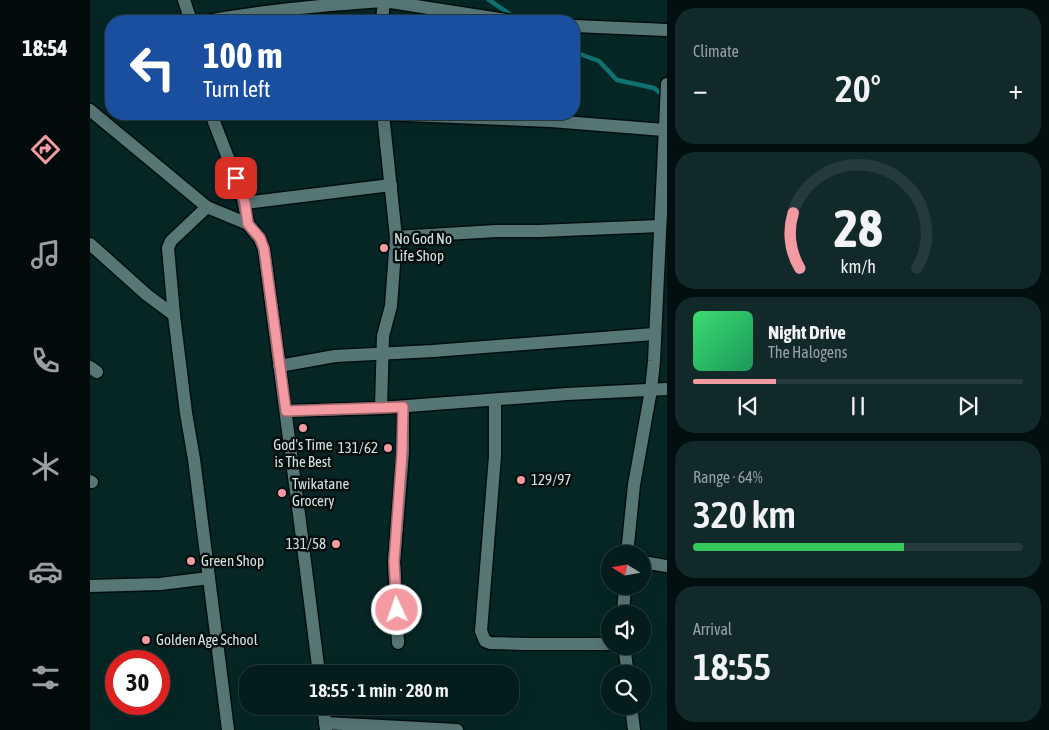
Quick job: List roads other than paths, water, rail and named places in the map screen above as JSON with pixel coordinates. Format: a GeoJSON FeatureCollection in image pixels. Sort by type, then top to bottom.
{"type":"FeatureCollection","features":[{"type":"Feature","properties":{"kind":"street"},"geometry":{"type":"LineString","coordinates":[[184,0],[189,15]]}},
{"type":"Feature","properties":{"kind":"street"},"geometry":{"type":"LineString","coordinates":[[383,15],[384,2]]}},
{"type":"Feature","properties":{"kind":"street"},"geometry":{"type":"LineString","coordinates":[[239,15],[384,2],[472,15]]}},
{"type":"Feature","properties":{"kind":"street"},"geometry":{"type":"LineString","coordinates":[[580,26],[666,30]]}},
{"type":"Feature","properties":{"kind":"street"},"geometry":{"type":"LineString","coordinates":[[628,545],[634,485],[651,390],[654,361],[654,334],[663,239],[660,226],[666,84]]}},
{"type":"Feature","properties":{"kind":"street"},"geometry":{"type":"LineString","coordinates":[[90,110],[208,207],[248,224],[260,238],[264,249],[286,411],[318,665]]}},
{"type":"Feature","properties":{"kind":"street"},"geometry":{"type":"LineString","coordinates":[[213,120],[245,203],[248,224]]}},
{"type":"Feature","properties":{"kind":"street"},"geometry":{"type":"LineString","coordinates":[[381,408],[381,354],[385,325],[391,306],[396,237],[384,120]]}},
{"type":"Feature","properties":{"kind":"street"},"geometry":{"type":"LineString","coordinates":[[527,120],[664,130]]}},
{"type":"Feature","properties":{"kind":"street"},"geometry":{"type":"LineString","coordinates":[[245,203],[391,185]]}},
{"type":"Feature","properties":{"kind":"street"},"geometry":{"type":"LineString","coordinates":[[208,207],[169,244],[168,248],[186,413],[194,459],[228,730]]}},
{"type":"Feature","properties":{"kind":"street"},"geometry":{"type":"LineString","coordinates":[[396,237],[496,231],[660,226]]}},
{"type":"Feature","properties":{"kind":"street"},"geometry":{"type":"LineString","coordinates":[[90,244],[147,295],[174,315]]}},
{"type":"Feature","properties":{"kind":"street"},"geometry":{"type":"LineString","coordinates":[[279,366],[335,356],[433,352],[654,334]]}},
{"type":"Feature","properties":{"kind":"street"},"geometry":{"type":"LineString","coordinates":[[286,411],[403,407],[567,394],[666,389]]}},
{"type":"Feature","properties":{"kind":"street"},"geometry":{"type":"LineString","coordinates":[[495,400],[495,465],[481,631],[485,640],[490,643],[601,644]]}},
{"type":"Feature","properties":{"kind":"street"},"geometry":{"type":"LineString","coordinates":[[398,640],[398,643],[394,562],[402,453],[403,407]]}},
{"type":"Feature","properties":{"kind":"street"},"geometry":{"type":"LineString","coordinates":[[651,564],[666,566]]}},
{"type":"Feature","properties":{"kind":"street"},"geometry":{"type":"LineString","coordinates":[[90,586],[160,584],[209,578]]}},
{"type":"Feature","properties":{"kind":"street"},"geometry":{"type":"LineString","coordinates":[[632,715],[634,730]]}},
{"type":"Feature","properties":{"kind":"street"},"geometry":{"type":"LineString","coordinates":[[326,726],[457,730]]}},
{"type":"Feature","properties":{"kind":"waterway"},"geometry":{"type":"LineString","coordinates":[[489,0],[511,15]]}},
{"type":"Feature","properties":{"kind":"waterway"},"geometry":{"type":"LineString","coordinates":[[580,54],[599,61],[617,80],[654,88],[664,96]]}},
{"type":"Feature","properties":{"kind":"place","name":"No God No Life Shop"},"geometry":{"type":"Point","coordinates":[384,248]}},
{"type":"Feature","properties":{"kind":"place","name":"God's Time is The Best"},"geometry":{"type":"Point","coordinates":[303,428]}},
{"type":"Feature","properties":{"kind":"place","name":"131/62"},"geometry":{"type":"Point","coordinates":[388,448]}},
{"type":"Feature","properties":{"kind":"place","name":"129/97"},"geometry":{"type":"Point","coordinates":[521,480]}},
{"type":"Feature","properties":{"kind":"place","name":"Twikatane Grocery"},"geometry":{"type":"Point","coordinates":[282,493]}},
{"type":"Feature","properties":{"kind":"place","name":"131/58"},"geometry":{"type":"Point","coordinates":[336,544]}},
{"type":"Feature","properties":{"kind":"place","name":"Green Shop"},"geometry":{"type":"Point","coordinates":[191,561]}},
{"type":"Feature","properties":{"kind":"place","name":"Golden Age School"},"geometry":{"type":"Point","coordinates":[146,640]}}]}
